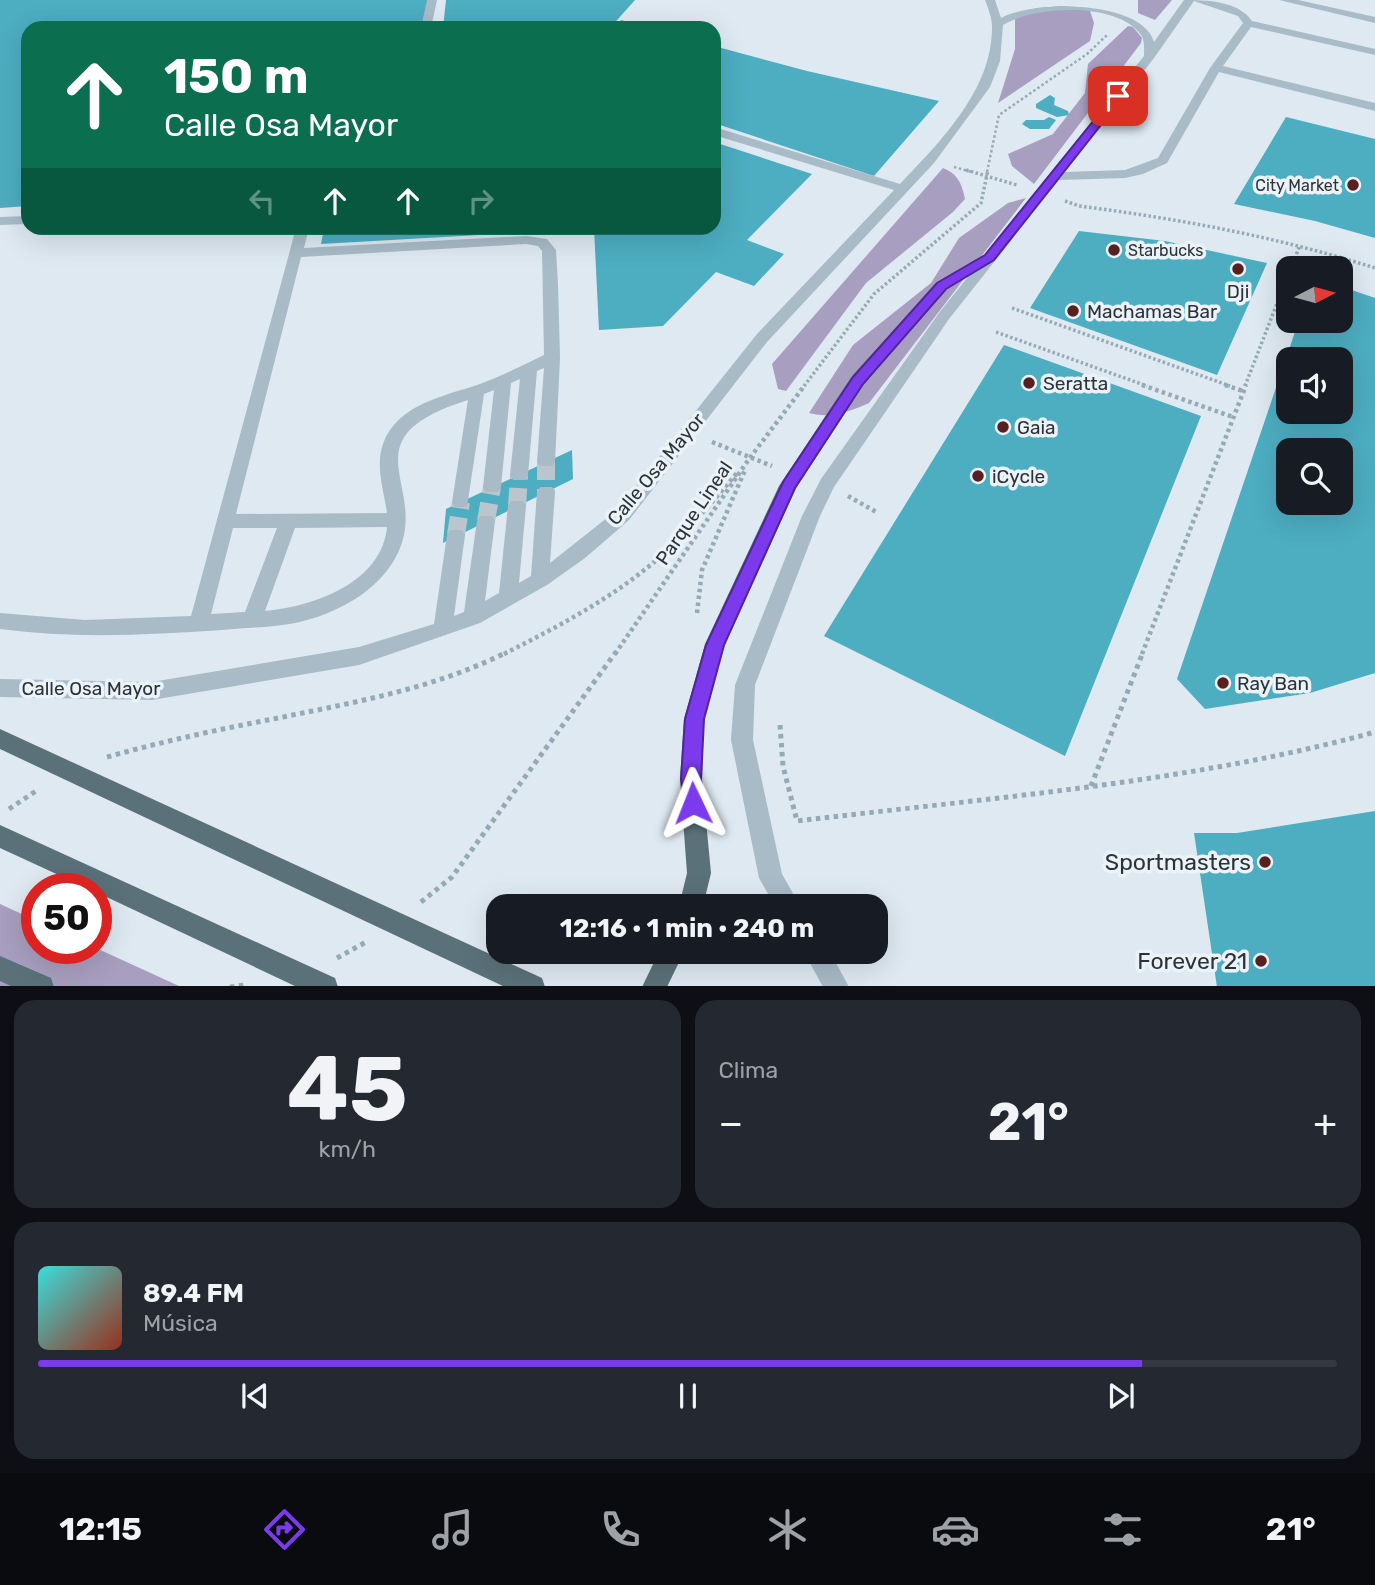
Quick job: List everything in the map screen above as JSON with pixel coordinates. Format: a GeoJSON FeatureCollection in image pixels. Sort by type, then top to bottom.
{"type":"FeatureCollection","features":[{"type":"Feature","properties":{"kind":"main road"},"geometry":{"type":"LineString","coordinates":[[694,894],[699,873],[691,779],[694,719],[715,645],[788,486],[858,380],[941,286],[989,258]]}},
{"type":"Feature","properties":{"kind":"main road"},"geometry":{"type":"LineString","coordinates":[[0,739],[533,986]]}},
{"type":"Feature","properties":{"kind":"main road"},"geometry":{"type":"LineString","coordinates":[[0,836],[327,975]]}},
{"type":"Feature","properties":{"kind":"main road"},"geometry":{"type":"LineString","coordinates":[[654,986],[666,964]]}},
{"type":"Feature","properties":{"kind":"main road"},"geometry":{"type":"LineString","coordinates":[[0,968],[42,986]]}},
{"type":"Feature","properties":{"kind":"street"},"geometry":{"type":"LineString","coordinates":[[428,21],[432,0]]}},
{"type":"Feature","properties":{"kind":"street","name":"Calle Osa Mayor"},"geometry":{"type":"LineString","coordinates":[[0,688],[152,691],[359,656],[473,617],[540,580],[579,553],[623,514],[762,338],[930,160],[985,87],[994,61],[998,24],[990,0]]}},
{"type":"Feature","properties":{"kind":"street"},"geometry":{"type":"LineString","coordinates":[[781,894],[771,878],[741,740],[745,685],[811,516],[827,484],[944,316],[1150,56],[1189,0]]}},
{"type":"Feature","properties":{"kind":"street"},"geometry":{"type":"LineString","coordinates":[[1198,0],[1242,14],[1248,23],[1375,52]]}},
{"type":"Feature","properties":{"kind":"street"},"geometry":{"type":"LineString","coordinates":[[1284,0],[1375,20]]}},
{"type":"Feature","properties":{"kind":"street"},"geometry":{"type":"LineString","coordinates":[[998,24],[1010,12],[1020,7],[1052,1],[1088,3],[1126,16],[1146,35],[1150,56]]}},
{"type":"Feature","properties":{"kind":"street"},"geometry":{"type":"LineString","coordinates":[[1056,176],[1130,173],[1149,169],[1163,160],[1216,68],[1248,23]]}},
{"type":"Feature","properties":{"kind":"street"},"geometry":{"type":"LineString","coordinates":[[1216,68],[1375,107]]}},
{"type":"Feature","properties":{"kind":"street"},"geometry":{"type":"LineString","coordinates":[[721,133],[904,189]]}},
{"type":"Feature","properties":{"kind":"street"},"geometry":{"type":"LineString","coordinates":[[0,221],[21,220]]}},
{"type":"Feature","properties":{"kind":"street"},"geometry":{"type":"LineString","coordinates":[[199,623],[300,235]]}},
{"type":"Feature","properties":{"kind":"street"},"geometry":{"type":"LineString","coordinates":[[295,253],[526,240],[542,242],[549,250],[552,358],[546,462]]}},
{"type":"Feature","properties":{"kind":"street"},"geometry":{"type":"LineString","coordinates":[[0,621],[29,626],[87,627],[199,623],[316,610],[349,593],[376,571],[393,546],[398,520],[387,454],[398,429],[427,408],[503,380],[552,358]]}},
{"type":"Feature","properties":{"kind":"street"},"geometry":{"type":"LineString","coordinates":[[519,475],[529,369]]}},
{"type":"Feature","properties":{"kind":"street"},"geometry":{"type":"LineString","coordinates":[[492,487],[503,380]]}},
{"type":"Feature","properties":{"kind":"street"},"geometry":{"type":"LineString","coordinates":[[461,502],[477,390]]}},
{"type":"Feature","properties":{"kind":"street"},"geometry":{"type":"LineString","coordinates":[[540,580],[546,492]]}},
{"type":"Feature","properties":{"kind":"street"},"geometry":{"type":"LineString","coordinates":[[508,597],[517,506]]}},
{"type":"Feature","properties":{"kind":"street"},"geometry":{"type":"LineString","coordinates":[[252,619],[289,520]]}},
{"type":"Feature","properties":{"kind":"street"},"geometry":{"type":"LineString","coordinates":[[226,521],[398,520]]}},
{"type":"Feature","properties":{"kind":"street"},"geometry":{"type":"LineString","coordinates":[[473,617],[486,520]]}},
{"type":"Feature","properties":{"kind":"street"},"geometry":{"type":"LineString","coordinates":[[443,629],[456,535]]}},
{"type":"Feature","properties":{"kind":"street"},"geometry":{"type":"LineString","coordinates":[[823,964],[837,986]]}},
{"type":"Feature","properties":{"kind":"path","name":"Parque Lineal"},"geometry":{"type":"LineString","coordinates":[[413,909],[452,877],[501,813],[662,588],[735,478],[874,294],[981,203],[999,115],[1087,54],[1126,16]]}},
{"type":"Feature","properties":{"kind":"path"},"geometry":{"type":"LineString","coordinates":[[930,160],[1042,192],[1079,206],[1186,220],[1300,245],[1375,268]]}},
{"type":"Feature","properties":{"kind":"path"},"geometry":{"type":"LineString","coordinates":[[1296,256],[1300,245]]}},
{"type":"Feature","properties":{"kind":"path"},"geometry":{"type":"LineString","coordinates":[[1091,786],[1276,306]]}},
{"type":"Feature","properties":{"kind":"path"},"geometry":{"type":"LineString","coordinates":[[1012,308],[1243,391]]}},
{"type":"Feature","properties":{"kind":"path"},"geometry":{"type":"LineString","coordinates":[[996,332],[1233,417]]}},
{"type":"Feature","properties":{"kind":"path"},"geometry":{"type":"LineString","coordinates":[[780,725],[783,766],[797,821],[1091,786],[1306,751],[1375,732]]}},
{"type":"Feature","properties":{"kind":"path"},"geometry":{"type":"LineString","coordinates":[[327,975],[373,939]]}},
{"type":"Feature","properties":{"kind":"path"},"geometry":{"type":"LineString","coordinates":[[230,986],[255,984]]}},
{"type":"Feature","properties":{"kind":"shaded area"},"geometry":{"type":"Polygon","coordinates":[[[1138,0],[1172,0],[1155,20],[1138,13],[1138,0]]]}},
{"type":"Feature","properties":{"kind":"shaded area"},"geometry":{"type":"Polygon","coordinates":[[[1037,8],[1086,8],[1090,11],[1094,23],[1090,41],[998,103],[1015,49],[1015,14],[1037,8]]]}},
{"type":"Feature","properties":{"kind":"shaded area"},"geometry":{"type":"Polygon","coordinates":[[[1128,26],[1133,27],[1142,38],[1141,43],[1034,184],[1012,166],[1008,154],[1053,134],[1085,93],[1088,64],[1128,26]]]}},
{"type":"Feature","properties":{"kind":"shaded area"},"geometry":{"type":"Polygon","coordinates":[[[943,168],[958,180],[965,199],[953,212],[866,283],[786,391],[778,389],[772,364],[943,168]]]}},
{"type":"Feature","properties":{"kind":"shaded area"},"geometry":{"type":"Polygon","coordinates":[[[1026,198],[869,403],[833,415],[809,413],[853,345],[931,283],[959,238],[1008,203],[1026,198]]]}},
{"type":"Feature","properties":{"kind":"shaded area"},"geometry":{"type":"Polygon","coordinates":[[[0,904],[21,914],[21,964],[112,964],[112,955],[179,986],[0,986],[0,904]]]}},
{"type":"Feature","properties":{"kind":"building"},"geometry":{"type":"Polygon","coordinates":[[[0,0],[430,0],[427,21],[21,21],[21,206],[0,208],[0,0]]]}},
{"type":"Feature","properties":{"kind":"building"},"geometry":{"type":"Polygon","coordinates":[[[446,0],[635,0],[616,21],[444,21],[446,0]]]}},
{"type":"Feature","properties":{"kind":"building"},"geometry":{"type":"Polygon","coordinates":[[[721,48],[807,71],[939,101],[874,176],[721,125],[721,48]]]}},
{"type":"Feature","properties":{"kind":"building"},"geometry":{"type":"Polygon","coordinates":[[[1050,95],[1055,98],[1054,105],[1068,111],[1069,115],[1057,117],[1036,108],[1036,104],[1050,95]]]}},
{"type":"Feature","properties":{"kind":"building"},"geometry":{"type":"Polygon","coordinates":[[[1049,117],[1056,120],[1049,129],[1030,129],[1022,124],[1026,120],[1044,120],[1049,117]]]}},
{"type":"Feature","properties":{"kind":"building"},"geometry":{"type":"Polygon","coordinates":[[[1286,117],[1375,139],[1375,238],[1315,221],[1234,204],[1286,117]]]}},
{"type":"Feature","properties":{"kind":"building"},"geometry":{"type":"Polygon","coordinates":[[[721,144],[812,174],[747,240],[784,254],[754,286],[716,272],[663,326],[599,330],[594,235],[721,235],[721,144]]]}},
{"type":"Feature","properties":{"kind":"building"},"geometry":{"type":"Polygon","coordinates":[[[1079,231],[1165,241],[1267,263],[1217,375],[1030,308],[1079,231]]]}},
{"type":"Feature","properties":{"kind":"building"},"geometry":{"type":"Polygon","coordinates":[[[323,235],[478,235],[321,244],[323,235]]]}},
{"type":"Feature","properties":{"kind":"building"},"geometry":{"type":"Polygon","coordinates":[[[1353,290],[1375,298],[1375,673],[1310,693],[1205,709],[1177,679],[1276,388],[1276,424],[1353,424],[1353,347],[1290,347],[1295,333],[1353,333],[1353,290]]]}},
{"type":"Feature","properties":{"kind":"building"},"geometry":{"type":"Polygon","coordinates":[[[1004,345],[1201,416],[1065,756],[824,636],[1004,345]]]}},
{"type":"Feature","properties":{"kind":"building"},"geometry":{"type":"Polygon","coordinates":[[[572,450],[573,479],[443,543],[446,509],[572,450]]]}},
{"type":"Feature","properties":{"kind":"building"},"geometry":{"type":"Polygon","coordinates":[[[1375,811],[1375,986],[1217,986],[1194,833],[1237,833],[1375,811]]]}},
{"type":"Feature","properties":{"kind":"tunnel"},"geometry":{"type":"LineString","coordinates":[[546,462],[546,492]]}},
{"type":"Feature","properties":{"kind":"tunnel"},"geometry":{"type":"LineString","coordinates":[[517,506],[519,475]]}},
{"type":"Feature","properties":{"kind":"tunnel"},"geometry":{"type":"LineString","coordinates":[[486,521],[492,487]]}},
{"type":"Feature","properties":{"kind":"tunnel"},"geometry":{"type":"LineString","coordinates":[[456,535],[461,502]]}},
{"type":"Feature","properties":{"kind":"place","name":"City Market"},"geometry":{"type":"Point","coordinates":[1353,185]}},
{"type":"Feature","properties":{"kind":"place","name":"Starbucks"},"geometry":{"type":"Point","coordinates":[1114,250]}},
{"type":"Feature","properties":{"kind":"place","name":"Dji"},"geometry":{"type":"Point","coordinates":[1238,269]}},
{"type":"Feature","properties":{"kind":"place","name":"Machamas Bar"},"geometry":{"type":"Point","coordinates":[1073,311]}},
{"type":"Feature","properties":{"kind":"place","name":"Seratta"},"geometry":{"type":"Point","coordinates":[1029,383]}},
{"type":"Feature","properties":{"kind":"place","name":"Gaia"},"geometry":{"type":"Point","coordinates":[1003,427]}},
{"type":"Feature","properties":{"kind":"place","name":"iCycle"},"geometry":{"type":"Point","coordinates":[978,476]}},
{"type":"Feature","properties":{"kind":"place","name":"Ray Ban"},"geometry":{"type":"Point","coordinates":[1223,683]}},
{"type":"Feature","properties":{"kind":"place","name":"Sportmasters"},"geometry":{"type":"Point","coordinates":[1265,862]}},
{"type":"Feature","properties":{"kind":"place","name":"Forever 21"},"geometry":{"type":"Point","coordinates":[1261,961]}},
{"type":"Feature","properties":{"kind":"route"},"geometry":{"type":"LineString","coordinates":[[693,803],[691,779],[694,719],[715,645],[788,486],[858,380],[941,286],[989,258],[1118,96]]}}]}
